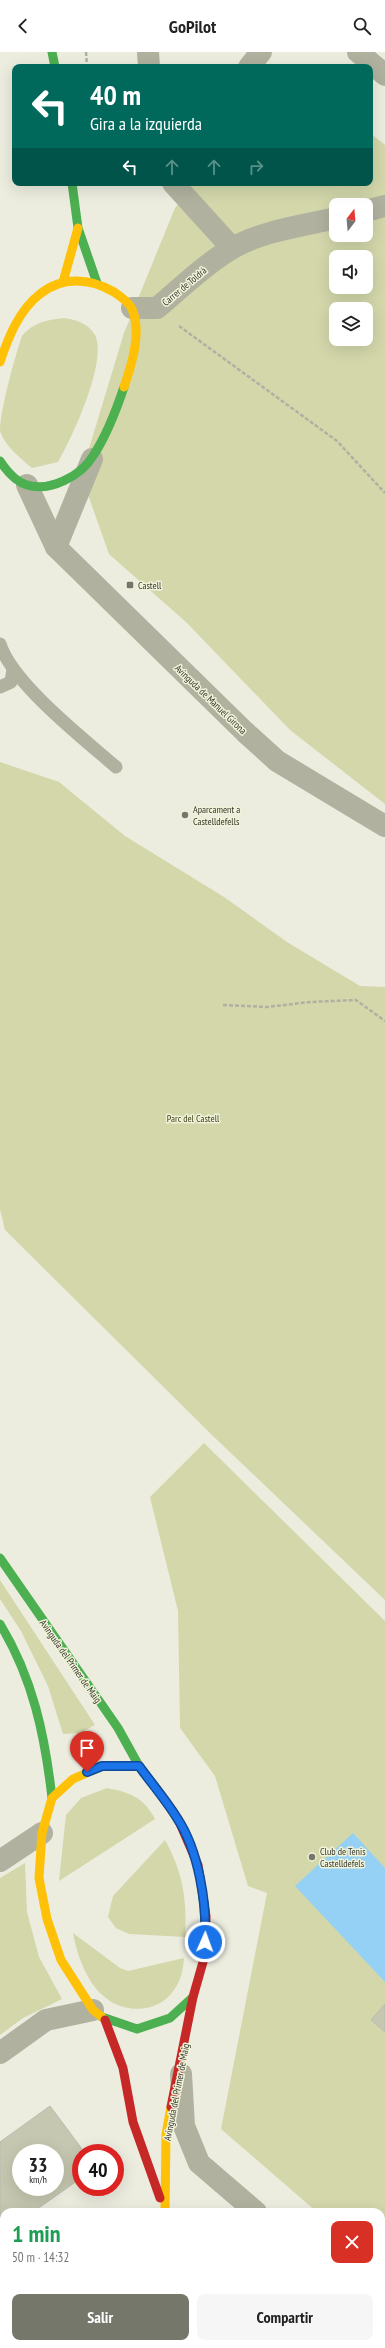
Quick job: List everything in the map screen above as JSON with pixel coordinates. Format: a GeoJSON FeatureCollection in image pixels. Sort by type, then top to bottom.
{"type":"FeatureCollection","features":[{"type":"Feature","properties":{"kind":"street"},"geometry":{"type":"LineString","coordinates":[[52,52],[54,64]]}},
{"type":"Feature","properties":{"kind":"street"},"geometry":{"type":"LineString","coordinates":[[148,52],[149,64]]}},
{"type":"Feature","properties":{"kind":"street"},"geometry":{"type":"LineString","coordinates":[[251,64],[261,52]]}},
{"type":"Feature","properties":{"kind":"street"},"geometry":{"type":"LineString","coordinates":[[358,52],[372,64]]}},
{"type":"Feature","properties":{"kind":"street"},"geometry":{"type":"LineString","coordinates":[[373,65],[385,75]]}},
{"type":"Feature","properties":{"kind":"street"},"geometry":{"type":"LineString","coordinates":[[72,186],[78,228],[97,283]]}},
{"type":"Feature","properties":{"kind":"street"},"geometry":{"type":"LineString","coordinates":[[176,186],[232,248]]}},
{"type":"Feature","properties":{"kind":"street"},"geometry":{"type":"LineString","coordinates":[[373,209],[385,206]]}},
{"type":"Feature","properties":{"kind":"street","name":"Carrer de Toldrà"},"geometry":{"type":"LineString","coordinates":[[132,308],[157,308],[196,274],[232,248],[268,234],[329,220]]}},
{"type":"Feature","properties":{"kind":"street"},"geometry":{"type":"LineString","coordinates":[[63,282],[78,228]]}},
{"type":"Feature","properties":{"kind":"street"},"geometry":{"type":"LineString","coordinates":[[0,362],[5,332],[38,293],[63,282],[97,283],[115,292],[132,308],[136,331],[130,364],[121,398],[92,459],[56,547]]}},
{"type":"Feature","properties":{"kind":"street"},"geometry":{"type":"LineString","coordinates":[[1,466],[27,485],[55,485],[74,475],[92,459]]}},
{"type":"Feature","properties":{"kind":"street","name":"Avinguda de Manuel Girona"},"geometry":{"type":"LineString","coordinates":[[27,485],[56,547],[239,726],[277,761],[385,826]]}},
{"type":"Feature","properties":{"kind":"street","name":"Avinguda del Primer de Maig"},"geometry":{"type":"LineString","coordinates":[[0,1558],[118,1728],[139,1766],[178,1819],[198,1865],[206,1916],[205,1955],[193,1997],[166,2134],[165,2208]]}},
{"type":"Feature","properties":{"kind":"street"},"geometry":{"type":"LineString","coordinates":[[0,1624],[12,1641],[37,1703],[48,1749],[52,1798]]}},
{"type":"Feature","properties":{"kind":"street"},"geometry":{"type":"LineString","coordinates":[[52,1798],[72,1779],[102,1766],[139,1766]]}},
{"type":"Feature","properties":{"kind":"street","name":"Avinguda del Primer de Maig"},"geometry":{"type":"LineString","coordinates":[[52,1798],[42,1833],[39,1878],[47,1918],[61,1960],[99,2015],[123,2068],[133,2122],[164,2208]]}},
{"type":"Feature","properties":{"kind":"street"},"geometry":{"type":"LineString","coordinates":[[0,1861],[42,1833]]}},
{"type":"Feature","properties":{"kind":"street"},"geometry":{"type":"LineString","coordinates":[[0,2053],[46,2020],[99,2015],[137,2029],[170,2018],[193,1997]]}},
{"type":"Feature","properties":{"kind":"street"},"geometry":{"type":"LineString","coordinates":[[180,2065],[184,2126],[199,2163],[251,2208]]}},
{"type":"Feature","properties":{"kind":"lane"},"geometry":{"type":"LineString","coordinates":[[0,644],[13,669],[48,707],[116,767]]}},
{"type":"Feature","properties":{"kind":"lane"},"geometry":{"type":"LineString","coordinates":[[0,687],[10,682],[13,669]]}},
{"type":"Feature","properties":{"kind":"path"},"geometry":{"type":"LineString","coordinates":[[86,52],[87,64]]}},
{"type":"Feature","properties":{"kind":"path"},"geometry":{"type":"LineString","coordinates":[[157,308],[202,345],[337,441],[385,493]]}},
{"type":"Feature","properties":{"kind":"path"},"geometry":{"type":"LineString","coordinates":[[223,1005],[267,1007],[310,1002],[356,1000],[385,1021]]}},
{"type":"Feature","properties":{"kind":"green space"},"geometry":{"type":"Polygon","coordinates":[[[373,135],[385,145],[385,804],[290,730],[187,623],[109,554],[81,475],[124,333],[175,208],[192,186],[373,186],[373,135]]]}},
{"type":"Feature","properties":{"kind":"green space"},"geometry":{"type":"Polygon","coordinates":[[[64,318],[85,325],[95,335],[98,347],[97,362],[87,399],[72,436],[58,462],[32,468],[9,447],[0,431],[5,397],[22,336],[41,322],[64,318]]]}},
{"type":"Feature","properties":{"kind":"green space","name":"Parc del Castell"},"geometry":{"type":"Polygon","coordinates":[[[0,762],[59,782],[125,836],[224,897],[287,942],[360,986],[385,987],[385,1600],[213,1436],[5,1230],[0,1209],[0,762]]]}},
{"type":"Feature","properties":{"kind":"green space","name":"Club de Tenis Castelldefels"},"geometry":{"type":"Polygon","coordinates":[[[204,1443],[385,1621],[385,2208],[312,2208],[221,2129],[267,1893],[248,1886],[215,1776],[180,1728],[178,1611],[150,1497],[204,1443]]]}},
{"type":"Feature","properties":{"kind":"green space"},"geometry":{"type":"Polygon","coordinates":[[[0,1580],[95,1725],[80,1733],[63,1734],[48,1686],[21,1631],[0,1599],[0,1580]]]}},
{"type":"Feature","properties":{"kind":"green space"},"geometry":{"type":"Polygon","coordinates":[[[107,1788],[136,1797],[146,1806],[155,1819],[59,1881],[66,1815],[81,1798],[107,1788]]]}},
{"type":"Feature","properties":{"kind":"green space"},"geometry":{"type":"Polygon","coordinates":[[[165,1840],[180,1875],[185,1910],[185,1937],[129,1934],[116,1928],[108,1917],[113,1896],[165,1840]]]}},
{"type":"Feature","properties":{"kind":"green space"},"geometry":{"type":"Polygon","coordinates":[[[25,1863],[27,1912],[39,1957],[62,1999],[23,2018],[0,2035],[0,1878],[25,1863]]]}},
{"type":"Feature","properties":{"kind":"green space"},"geometry":{"type":"Polygon","coordinates":[[[73,1933],[120,1968],[128,1971],[184,1958],[180,1979],[168,1998],[160,2003],[142,2009],[123,2007],[106,1998],[93,1985],[80,1960],[73,1933]]]}},
{"type":"Feature","properties":{"kind":"water"},"geometry":{"type":"Polygon","coordinates":[[[353,1833],[385,1868],[385,1982],[295,1886],[353,1833]]]}},
{"type":"Feature","properties":{"kind":"building"},"geometry":{"type":"Polygon","coordinates":[[[385,2004],[385,2032],[371,2020],[385,2004]]]}},
{"type":"Feature","properties":{"kind":"building"},"geometry":{"type":"Polygon","coordinates":[[[50,2106],[78,2144],[72,2144],[72,2184],[64,2190],[64,2144],[12,2144],[12,2196],[56,2196],[39,2208],[0,2208],[0,2142],[50,2106]]]}},
{"type":"Feature","properties":{"kind":"traffic: fast"},"geometry":{"type":"LineString","coordinates":[[52,52],[54,64]]}},
{"type":"Feature","properties":{"kind":"traffic: fast"},"geometry":{"type":"LineString","coordinates":[[72,186],[78,228],[97,283]]}},
{"type":"Feature","properties":{"kind":"traffic: fast"},"geometry":{"type":"LineString","coordinates":[[0,461],[8,472],[15,478],[27,485],[36,487],[55,484],[73,476],[88,463],[103,440],[124,387]]}},
{"type":"Feature","properties":{"kind":"traffic: fast"},"geometry":{"type":"LineString","coordinates":[[0,1558],[118,1728],[139,1766],[156,1788]]}},
{"type":"Feature","properties":{"kind":"traffic: fast"},"geometry":{"type":"LineString","coordinates":[[0,1624],[21,1665],[36,1708],[46,1752],[52,1798]]}},
{"type":"Feature","properties":{"kind":"traffic: fast"},"geometry":{"type":"LineString","coordinates":[[102,2017],[137,2029],[170,2018],[193,1997]]}},
{"type":"Feature","properties":{"kind":"traffic: slow"},"geometry":{"type":"LineString","coordinates":[[63,282],[78,228]]}},
{"type":"Feature","properties":{"kind":"traffic: slow"},"geometry":{"type":"LineString","coordinates":[[0,362],[20,316],[40,294],[57,284],[76,281],[86,282],[105,287],[122,297],[131,306],[135,318],[136,338],[133,358],[124,387]]}},
{"type":"Feature","properties":{"kind":"traffic: slow"},"geometry":{"type":"LineString","coordinates":[[102,2017],[93,2010],[61,1960],[47,1919],[39,1878],[42,1833],[52,1798],[73,1779],[102,1766],[139,1766]]}},
{"type":"Feature","properties":{"kind":"traffic: slow"},"geometry":{"type":"LineString","coordinates":[[165,2208],[166,2134],[171,2107]]}},
{"type":"Feature","properties":{"kind":"traffic: jam"},"geometry":{"type":"LineString","coordinates":[[156,1788],[178,1819],[198,1865],[206,1916],[205,1955],[193,1997],[171,2107]]}},
{"type":"Feature","properties":{"kind":"traffic: jam"},"geometry":{"type":"LineString","coordinates":[[105,2020],[123,2068],[133,2122],[160,2198]]}},
{"type":"Feature","properties":{"kind":"place","name":"Castell"},"geometry":{"type":"Point","coordinates":[130,585]}},
{"type":"Feature","properties":{"kind":"place","name":"Aparcament a Castelldefells"},"geometry":{"type":"Point","coordinates":[185,815]}},
{"type":"Feature","properties":{"kind":"place","name":"Club de Tenis Castelldefels"},"geometry":{"type":"Point","coordinates":[312,1857]}},
{"type":"Feature","properties":{"kind":"route"},"geometry":{"type":"LineString","coordinates":[[87,1772],[102,1766],[139,1766],[178,1819],[198,1865],[206,1916],[205,1942]]}}]}
